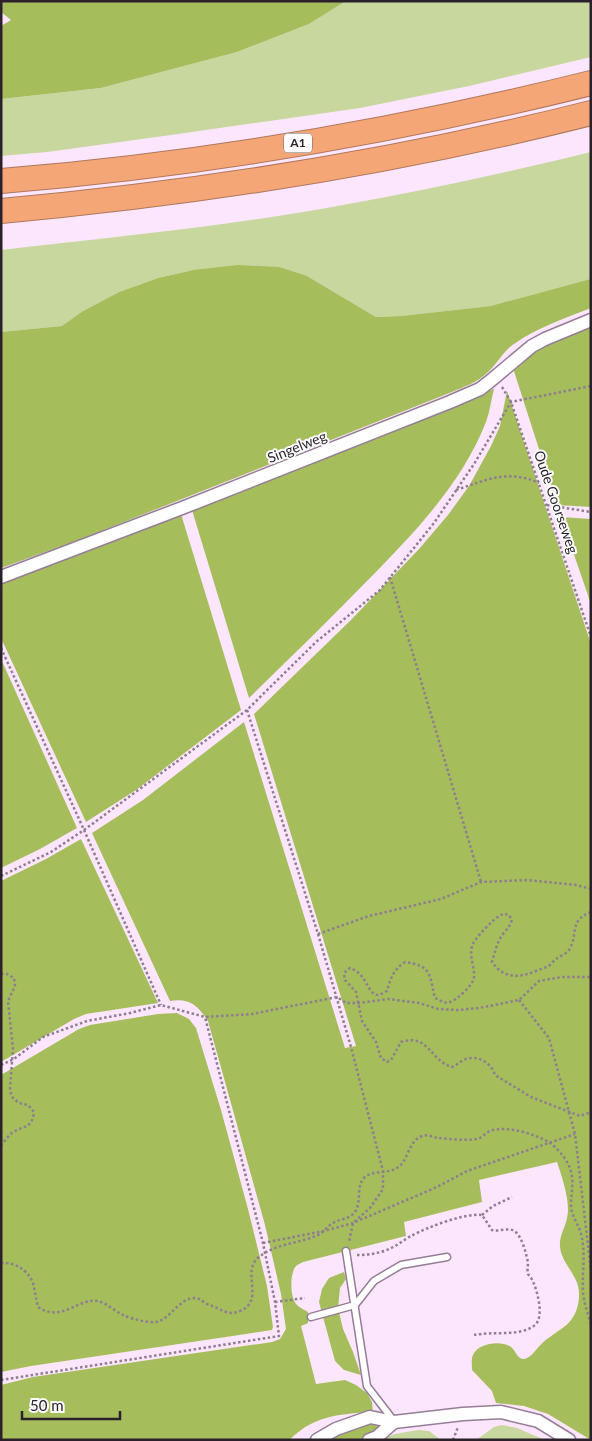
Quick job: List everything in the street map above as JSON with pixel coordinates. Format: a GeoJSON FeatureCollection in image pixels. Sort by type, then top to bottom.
{"type":"FeatureCollection","features":[{"type":"Feature","properties":{"kind":"highway","name":"A1"},"geometry":{"type":"LineString","coordinates":[[1,181],[93,172],[285,146],[407,123],[591,83]]}},
{"type":"Feature","properties":{"kind":"highway","name":"A1"},"geometry":{"type":"LineString","coordinates":[[1,211],[82,204],[322,170],[438,149],[591,114]]}},
{"type":"Feature","properties":{"kind":"street","name":"Singelweg"},"geometry":{"type":"LineString","coordinates":[[1,577],[173,512],[480,389],[532,346],[591,320]]}},
{"type":"Feature","properties":{"kind":"street"},"geometry":{"type":"LineString","coordinates":[[318,1440],[336,1429],[370,1417],[394,1422],[463,1414],[501,1412],[538,1421],[569,1440]]}},
{"type":"Feature","properties":{"kind":"street"},"geometry":{"type":"LineString","coordinates":[[369,1440],[377,1437],[394,1422]]}},
{"type":"Feature","properties":{"kind":"lane"},"geometry":{"type":"LineString","coordinates":[[346,1251],[368,1386],[394,1422]]}},
{"type":"Feature","properties":{"kind":"lane"},"geometry":{"type":"LineString","coordinates":[[310,1317],[355,1305],[374,1281],[401,1265],[447,1257]]}},
{"type":"Feature","properties":{"kind":"path","name":"Oude Goorseweg"},"geometry":{"type":"LineString","coordinates":[[496,377],[511,402],[591,637]]}},
{"type":"Feature","properties":{"kind":"path"},"geometry":{"type":"LineString","coordinates":[[1,876],[51,852],[84,830],[247,710],[316,642],[380,590],[434,523],[511,402],[591,386]]}},
{"type":"Feature","properties":{"kind":"path"},"geometry":{"type":"LineString","coordinates":[[456,490],[501,476],[527,478],[539,483]]}},
{"type":"Feature","properties":{"kind":"path"},"geometry":{"type":"LineString","coordinates":[[547,504],[591,512]]}},
{"type":"Feature","properties":{"kind":"path"},"geometry":{"type":"LineString","coordinates":[[390,577],[481,882]]}},
{"type":"Feature","properties":{"kind":"path"},"geometry":{"type":"LineString","coordinates":[[1,648],[161,1005]]}},
{"type":"Feature","properties":{"kind":"path"},"geometry":{"type":"LineString","coordinates":[[247,710],[337,997],[383,1172],[383,1189],[370,1208],[353,1223],[346,1251],[355,1256],[385,1251],[413,1234],[441,1223],[470,1215],[482,1215],[493,1206],[512,1197]]}},
{"type":"Feature","properties":{"kind":"path"},"geometry":{"type":"LineString","coordinates":[[318,934],[369,916],[441,899],[481,882],[528,880],[576,885],[591,889]]}},
{"type":"Feature","properties":{"kind":"path"},"geometry":{"type":"LineString","coordinates":[[591,912],[577,921],[572,944],[567,952],[548,966],[525,975],[516,976],[503,973],[492,962],[495,948],[511,925],[512,920],[509,915],[499,916],[479,934],[472,945],[473,982],[451,1002],[444,1003],[435,998],[429,974],[424,967],[416,964],[404,962],[399,966],[395,970],[386,991],[380,995],[374,994],[356,970],[350,968],[344,974],[345,980],[356,992],[362,1022],[376,1042],[381,1058],[387,1062],[391,1060],[401,1042],[410,1039],[422,1042],[445,1065],[452,1067],[467,1059],[476,1058],[486,1061],[495,1075],[531,1097],[580,1116],[591,1112]]}},
{"type":"Feature","properties":{"kind":"path"},"geometry":{"type":"LineString","coordinates":[[1,974],[7,974],[14,978],[15,986],[8,1001],[14,1059],[10,1088],[11,1094],[19,1103],[28,1105],[34,1112],[33,1120],[27,1126],[12,1133],[1,1145]]}},
{"type":"Feature","properties":{"kind":"path"},"geometry":{"type":"LineString","coordinates":[[1,1065],[14,1059],[43,1037],[87,1021],[161,1005],[205,1017],[252,1014],[337,997],[346,1003],[388,999],[419,1003],[438,1009],[458,1010],[519,1000],[539,981],[562,977],[591,977]]}},
{"type":"Feature","properties":{"kind":"path"},"geometry":{"type":"LineString","coordinates":[[519,1000],[549,1038],[570,1112],[575,1134],[591,1272]]}},
{"type":"Feature","properties":{"kind":"path"},"geometry":{"type":"LineString","coordinates":[[1,1380],[279,1336],[275,1302],[263,1243],[205,1017]]}},
{"type":"Feature","properties":{"kind":"path"},"geometry":{"type":"LineString","coordinates":[[1,1263],[16,1264],[27,1274],[32,1282],[38,1307],[44,1311],[67,1311],[86,1302],[98,1301],[125,1316],[158,1322],[183,1302],[192,1298],[202,1299],[224,1312],[234,1313],[242,1311],[251,1303],[253,1293],[252,1265],[258,1258],[280,1246],[315,1237],[334,1222],[352,1216],[357,1210],[360,1200],[360,1185],[364,1178],[377,1172],[396,1169],[420,1136],[427,1135],[455,1140],[476,1139],[490,1131],[521,1130],[551,1143],[567,1162],[573,1182],[571,1209],[581,1233],[583,1293],[591,1324]]}},
{"type":"Feature","properties":{"kind":"path"},"geometry":{"type":"LineString","coordinates":[[263,1243],[324,1231],[353,1223],[437,1187],[467,1171],[575,1134]]}},
{"type":"Feature","properties":{"kind":"path"},"geometry":{"type":"LineString","coordinates":[[474,1335],[525,1330],[536,1324],[540,1314],[540,1307],[535,1288],[528,1274],[528,1261],[520,1236],[513,1230],[492,1230],[482,1215]]}},
{"type":"Feature","properties":{"kind":"path"},"geometry":{"type":"LineString","coordinates":[[275,1302],[305,1298]]}},
{"type":"Feature","properties":{"kind":"green space"},"geometry":{"type":"Polygon","coordinates":[[[1,1],[346,1],[309,24],[237,52],[101,88],[1,99],[1,26],[11,20],[1,12],[1,1]]]}},
{"type":"Feature","properties":{"kind":"green space"},"geometry":{"type":"Polygon","coordinates":[[[346,1],[591,1],[591,57],[469,86],[360,108],[47,152],[1,156],[1,99],[101,88],[237,52],[309,24],[346,1]]]}},
{"type":"Feature","properties":{"kind":"green space"},"geometry":{"type":"Polygon","coordinates":[[[591,152],[591,288],[518,303],[376,317],[307,276],[193,270],[158,278],[119,292],[83,311],[63,326],[1,332],[1,250],[172,230],[301,212],[436,187],[591,152]]]}},
{"type":"Feature","properties":{"kind":"green space"},"geometry":{"type":"Polygon","coordinates":[[[238,265],[279,267],[307,276],[376,317],[491,306],[591,279],[591,308],[551,324],[523,338],[510,347],[484,376],[466,386],[81,539],[1,568],[1,332],[62,326],[83,311],[119,292],[158,278],[193,270],[238,265]]]}},
{"type":"Feature","properties":{"kind":"green space"},"geometry":{"type":"Polygon","coordinates":[[[591,324],[591,507],[557,505],[512,365],[533,349],[591,324]]]}},
{"type":"Feature","properties":{"kind":"green space"},"geometry":{"type":"Polygon","coordinates":[[[494,389],[487,418],[476,444],[451,486],[421,524],[326,623],[249,698],[192,510],[494,389]]]}},
{"type":"Feature","properties":{"kind":"green space"},"geometry":{"type":"Polygon","coordinates":[[[507,391],[591,644],[591,1440],[548,1414],[524,1406],[496,1403],[492,1391],[472,1370],[473,1355],[485,1345],[496,1343],[507,1345],[520,1358],[528,1358],[544,1341],[566,1325],[576,1312],[579,1289],[561,1254],[560,1247],[568,1205],[557,1162],[479,1180],[482,1202],[404,1222],[406,1236],[303,1262],[295,1268],[291,1288],[297,1305],[308,1312],[308,1323],[301,1326],[316,1384],[345,1380],[356,1385],[367,1393],[372,1402],[373,1412],[344,1414],[322,1419],[304,1428],[289,1440],[1,1440],[1,1385],[33,1377],[272,1342],[280,1339],[286,1329],[281,1294],[265,1225],[208,1021],[192,1004],[177,1000],[170,1001],[92,833],[143,800],[244,722],[345,1048],[356,1046],[254,714],[351,620],[419,549],[448,515],[469,486],[491,446],[500,426],[507,391]]]}},
{"type":"Feature","properties":{"kind":"green space"},"geometry":{"type":"Polygon","coordinates":[[[181,514],[241,710],[136,790],[86,822],[1,638],[1,583],[181,514]]]}},
{"type":"Feature","properties":{"kind":"green space"},"geometry":{"type":"Polygon","coordinates":[[[561,517],[591,519],[591,604],[561,517]]]}},
{"type":"Feature","properties":{"kind":"green space"},"geometry":{"type":"Polygon","coordinates":[[[1,659],[77,828],[1,868],[1,659]]]}},
{"type":"Feature","properties":{"kind":"green space"},"geometry":{"type":"Polygon","coordinates":[[[81,839],[158,1003],[86,1014],[74,1019],[1,1062],[1,881],[81,839]]]}},
{"type":"Feature","properties":{"kind":"green space"},"geometry":{"type":"Polygon","coordinates":[[[177,1013],[189,1019],[196,1028],[221,1110],[267,1286],[272,1330],[1,1372],[1,1075],[79,1029],[90,1025],[158,1014],[177,1013]]]}},
{"type":"Feature","properties":{"kind":"green space"},"geometry":{"type":"Polygon","coordinates":[[[344,1272],[346,1279],[340,1288],[338,1308],[343,1329],[361,1375],[344,1370],[335,1361],[319,1302],[322,1289],[329,1278],[344,1272]]]}},
{"type":"Feature","properties":{"kind":"green space"},"geometry":{"type":"Polygon","coordinates":[[[363,1422],[377,1424],[379,1428],[377,1433],[358,1440],[327,1440],[363,1422]]]}},
{"type":"Feature","properties":{"kind":"green space"},"geometry":{"type":"Polygon","coordinates":[[[502,1425],[517,1428],[545,1440],[476,1440],[494,1427],[502,1425]]]}},
{"type":"Feature","properties":{"kind":"green space"},"geometry":{"type":"Polygon","coordinates":[[[418,1430],[429,1431],[441,1440],[378,1440],[395,1434],[418,1430]]]}}]}
